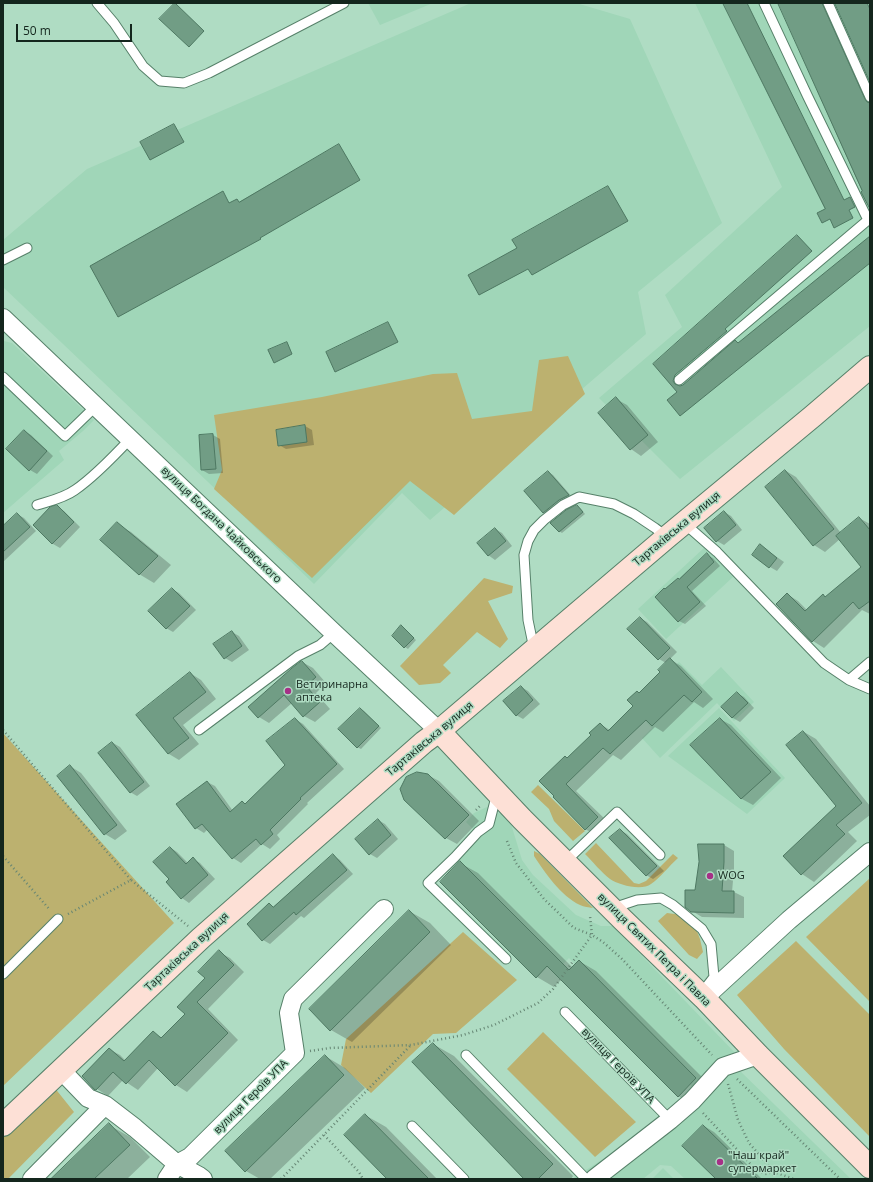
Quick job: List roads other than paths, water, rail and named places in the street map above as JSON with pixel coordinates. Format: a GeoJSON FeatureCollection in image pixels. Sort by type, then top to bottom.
{"type":"FeatureCollection","features":[{"type":"Feature","properties":{"kind":"street","name":"вулиця Богдана Чайковського"},"geometry":{"type":"LineString","coordinates":[[5,323],[96,406],[439,731]]}},
{"type":"Feature","properties":{"kind":"street","name":"Тартаківська вулиця"},"geometry":{"type":"LineString","coordinates":[[3,1125],[201,938],[424,742],[439,731],[870,367]]}},
{"type":"Feature","properties":{"kind":"street","name":"вулиця Святих Петра і Павла"},"geometry":{"type":"LineString","coordinates":[[439,731],[565,862],[702,996],[758,1056],[870,1167]]}},
{"type":"Feature","properties":{"kind":"street"},"geometry":{"type":"LineString","coordinates":[[702,996],[870,852]]}},
{"type":"Feature","properties":{"kind":"street","name":"вулиця Героїв УПА"},"geometry":{"type":"LineString","coordinates":[[172,1172],[190,1157],[295,1053],[289,1013],[293,999],[384,909]]}},
{"type":"Feature","properties":{"kind":"street"},"geometry":{"type":"LineString","coordinates":[[594,1179],[670,1120],[692,1101],[724,1067],[758,1056]]}},
{"type":"Feature","properties":{"kind":"street"},"geometry":{"type":"LineString","coordinates":[[61,1070],[88,1098],[105,1105],[135,1128],[172,1172],[200,1176],[203,1179]]}},
{"type":"Feature","properties":{"kind":"street"},"geometry":{"type":"LineString","coordinates":[[32,1179],[105,1105]]}},
{"type":"Feature","properties":{"kind":"lane"},"geometry":{"type":"LineString","coordinates":[[97,3],[114,22],[143,66],[160,81],[184,83],[209,73],[344,3]]}},
{"type":"Feature","properties":{"kind":"lane"},"geometry":{"type":"LineString","coordinates":[[679,380],[869,220],[807,95],[764,3]]}},
{"type":"Feature","properties":{"kind":"lane"},"geometry":{"type":"LineString","coordinates":[[828,3],[870,96]]}},
{"type":"Feature","properties":{"kind":"lane"},"geometry":{"type":"LineString","coordinates":[[3,260],[27,248]]}},
{"type":"Feature","properties":{"kind":"lane"},"geometry":{"type":"LineString","coordinates":[[3,378],[64,436],[96,406]]}},
{"type":"Feature","properties":{"kind":"lane"},"geometry":{"type":"LineString","coordinates":[[37,505],[62,498],[75,491],[130,439]]}},
{"type":"Feature","properties":{"kind":"lane"},"geometry":{"type":"LineString","coordinates":[[534,651],[528,620],[524,555],[528,541],[534,530],[544,520],[563,505],[579,497],[614,504],[634,514],[667,537]]}},
{"type":"Feature","properties":{"kind":"lane"},"geometry":{"type":"LineString","coordinates":[[684,523],[718,552],[824,663],[849,680],[870,689]]}},
{"type":"Feature","properties":{"kind":"lane"},"geometry":{"type":"LineString","coordinates":[[199,730],[298,656],[320,645],[334,633]]}},
{"type":"Feature","properties":{"kind":"lane"},"geometry":{"type":"LineString","coordinates":[[849,680],[870,662]]}},
{"type":"Feature","properties":{"kind":"lane"},"geometry":{"type":"LineString","coordinates":[[497,792],[489,824],[478,832],[428,883],[506,959]]}},
{"type":"Feature","properties":{"kind":"lane"},"geometry":{"type":"LineString","coordinates":[[565,862],[617,812],[660,855]]}},
{"type":"Feature","properties":{"kind":"lane"},"geometry":{"type":"LineString","coordinates":[[612,908],[637,900],[661,898],[673,905],[702,929],[711,944],[714,977],[702,996]]}},
{"type":"Feature","properties":{"kind":"lane"},"geometry":{"type":"LineString","coordinates":[[3,974],[58,919]]}},
{"type":"Feature","properties":{"kind":"lane","name":"вулиця Героїв УПА"},"geometry":{"type":"LineString","coordinates":[[565,1012],[670,1120]]}},
{"type":"Feature","properties":{"kind":"lane"},"geometry":{"type":"LineString","coordinates":[[466,1055],[586,1179]]}},
{"type":"Feature","properties":{"kind":"lane"},"geometry":{"type":"LineString","coordinates":[[412,1126],[464,1179]]}},
{"type":"Feature","properties":{"kind":"place","name":"Ветиринарна аптека"},"geometry":{"type":"Point","coordinates":[288,691]}},
{"type":"Feature","properties":{"kind":"place","name":"WOG"},"geometry":{"type":"Point","coordinates":[710,876]}},
{"type":"Feature","properties":{"kind":"place","name":"\"Наш край\" супермаркет"},"geometry":{"type":"Point","coordinates":[720,1162]}}]}
